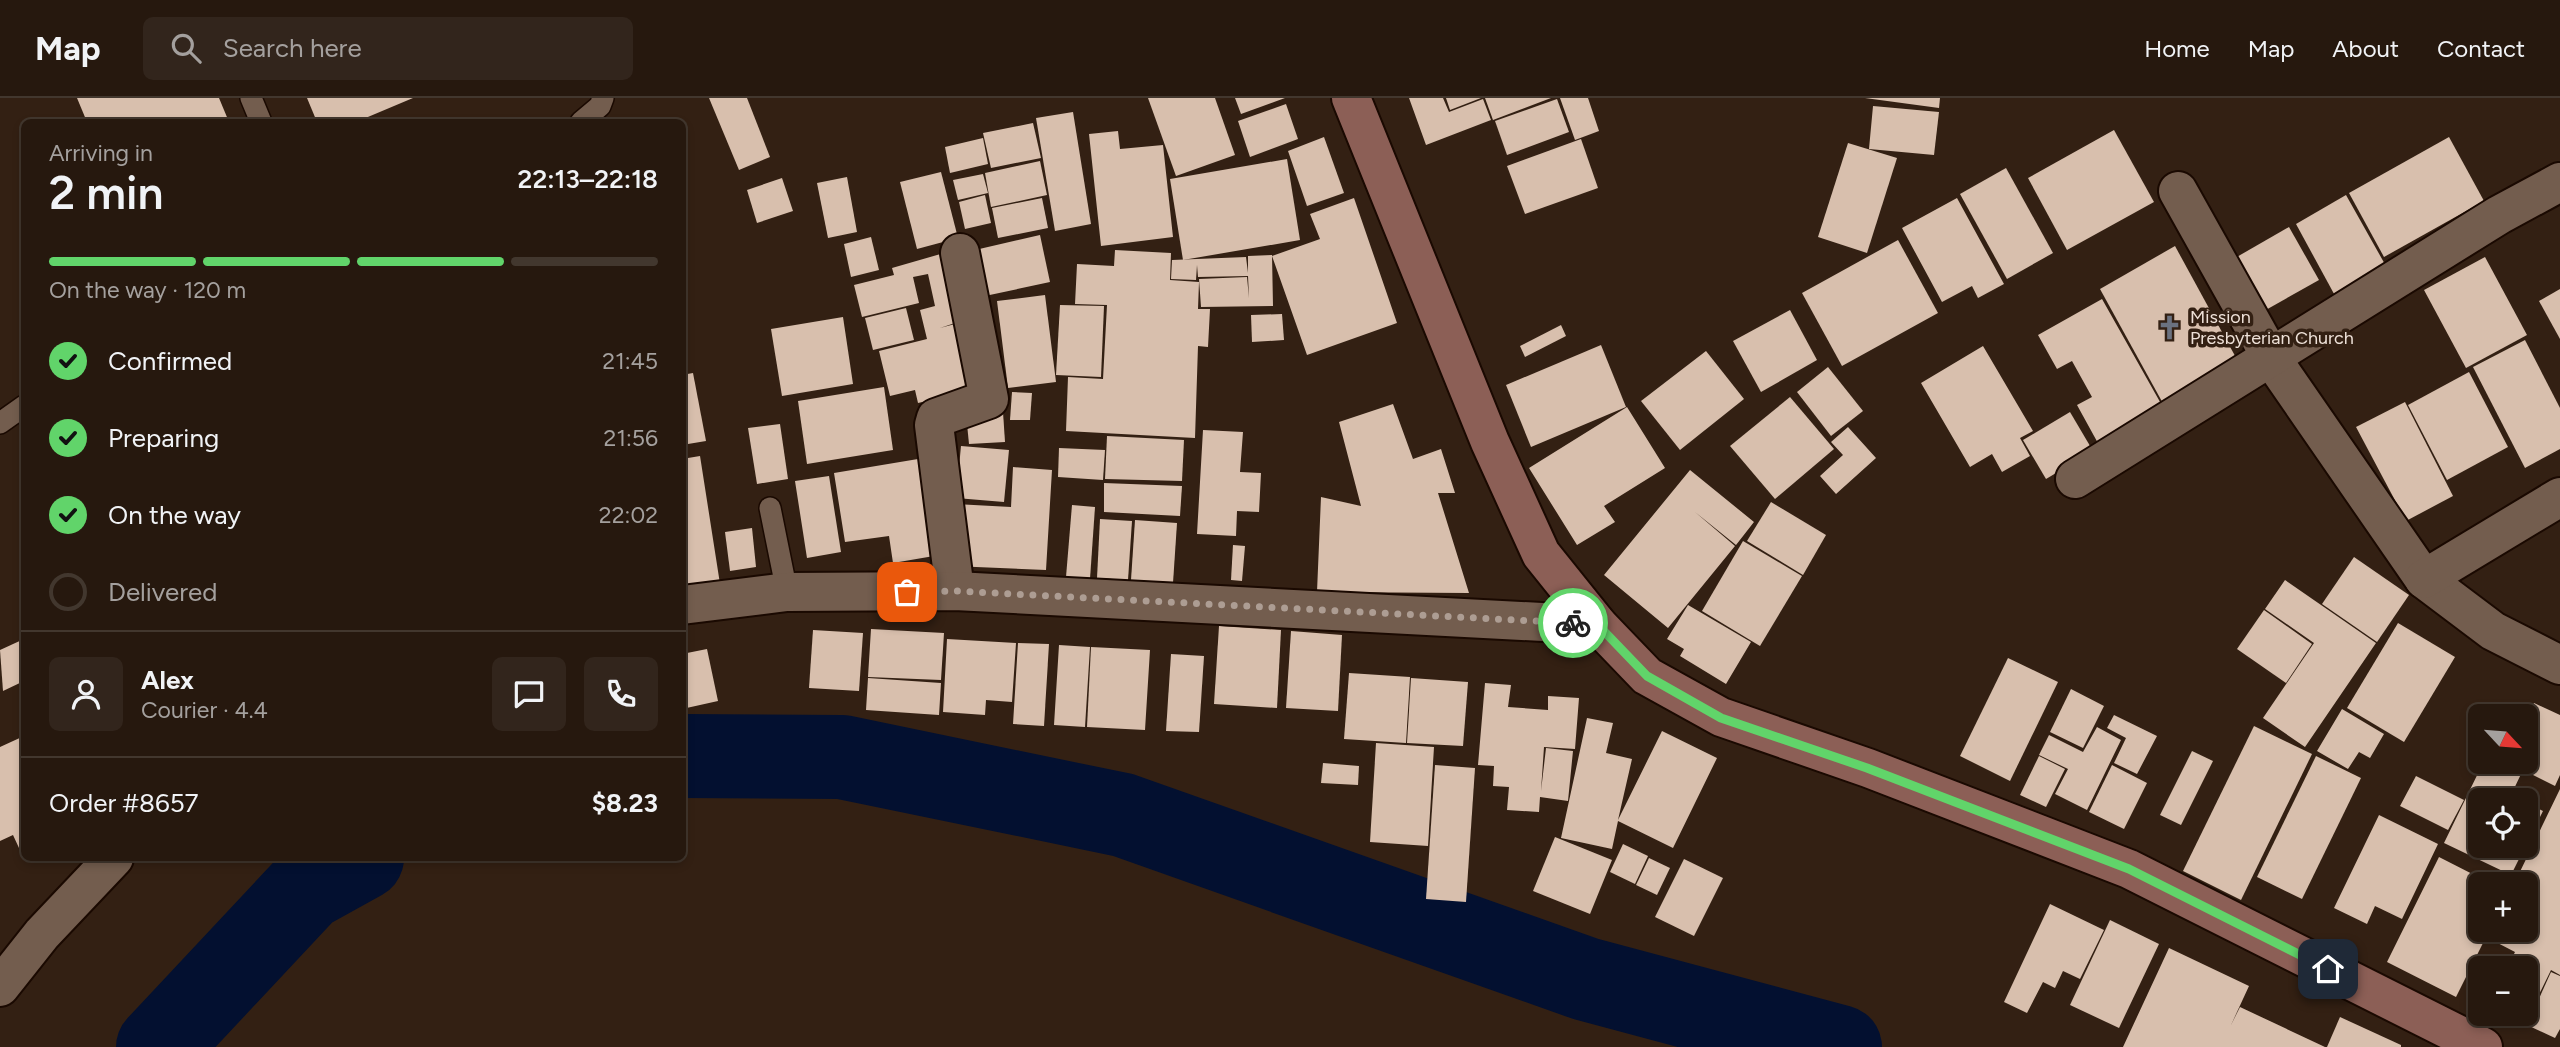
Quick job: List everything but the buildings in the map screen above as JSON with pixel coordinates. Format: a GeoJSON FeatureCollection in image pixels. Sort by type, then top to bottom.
{"type":"FeatureCollection","features":[{"type":"Feature","properties":{"kind":"main road"},"geometry":{"type":"LineString","coordinates":[[1351,98],[1479,416],[1541,554],[1598,625],[1647,676],[1721,718],[1867,768],[2129,869],[2483,1047]]}},
{"type":"Feature","properties":{"kind":"street"},"geometry":{"type":"LineString","coordinates":[[2076,479],[2499,215],[2560,182]]}},
{"type":"Feature","properties":{"kind":"street"},"geometry":{"type":"LineString","coordinates":[[2178,191],[2272,359],[2424,579],[2493,631],[2560,665]]}},
{"type":"Feature","properties":{"kind":"street"},"geometry":{"type":"LineString","coordinates":[[955,591],[934,425],[936,418],[989,399],[960,253]]}},
{"type":"Feature","properties":{"kind":"street"},"geometry":{"type":"LineString","coordinates":[[2424,579],[2560,497]]}},
{"type":"Feature","properties":{"kind":"street"},"geometry":{"type":"LineString","coordinates":[[686,605],[787,592],[955,591],[1598,625]]}},
{"type":"Feature","properties":{"kind":"street"},"geometry":{"type":"LineString","coordinates":[[0,987],[42,934],[111,861]]}},
{"type":"Feature","properties":{"kind":"lane"},"geometry":{"type":"LineString","coordinates":[[251,98],[260,119]]}},
{"type":"Feature","properties":{"kind":"lane"},"geometry":{"type":"LineString","coordinates":[[584,119],[606,101]]}},
{"type":"Feature","properties":{"kind":"lane"},"geometry":{"type":"LineString","coordinates":[[0,423],[21,408]]}},
{"type":"Feature","properties":{"kind":"lane"},"geometry":{"type":"LineString","coordinates":[[771,508],[787,592]]}},
{"type":"Feature","properties":{"kind":"waterway"},"geometry":{"type":"LineString","coordinates":[[686,756],[842,757],[1123,815],[1586,979],[1840,1047]]}},
{"type":"Feature","properties":{"kind":"waterway"},"geometry":{"type":"LineString","coordinates":[[158,1047],[306,889],[357,861]]}},
{"type":"Feature","properties":{"kind":"way so far"},"geometry":{"type":"LineString","coordinates":[[907,592],[955,591],[1573,623]]}},
{"type":"Feature","properties":{"kind":"place","name":"Mission Presbyterian Church"},"geometry":{"type":"Point","coordinates":[2170,327]}},
{"type":"Feature","properties":{"kind":"route"},"geometry":{"type":"LineString","coordinates":[[1573,623],[1598,625],[1647,676],[1721,718],[1867,768],[2129,869],[2328,969]]}}]}
